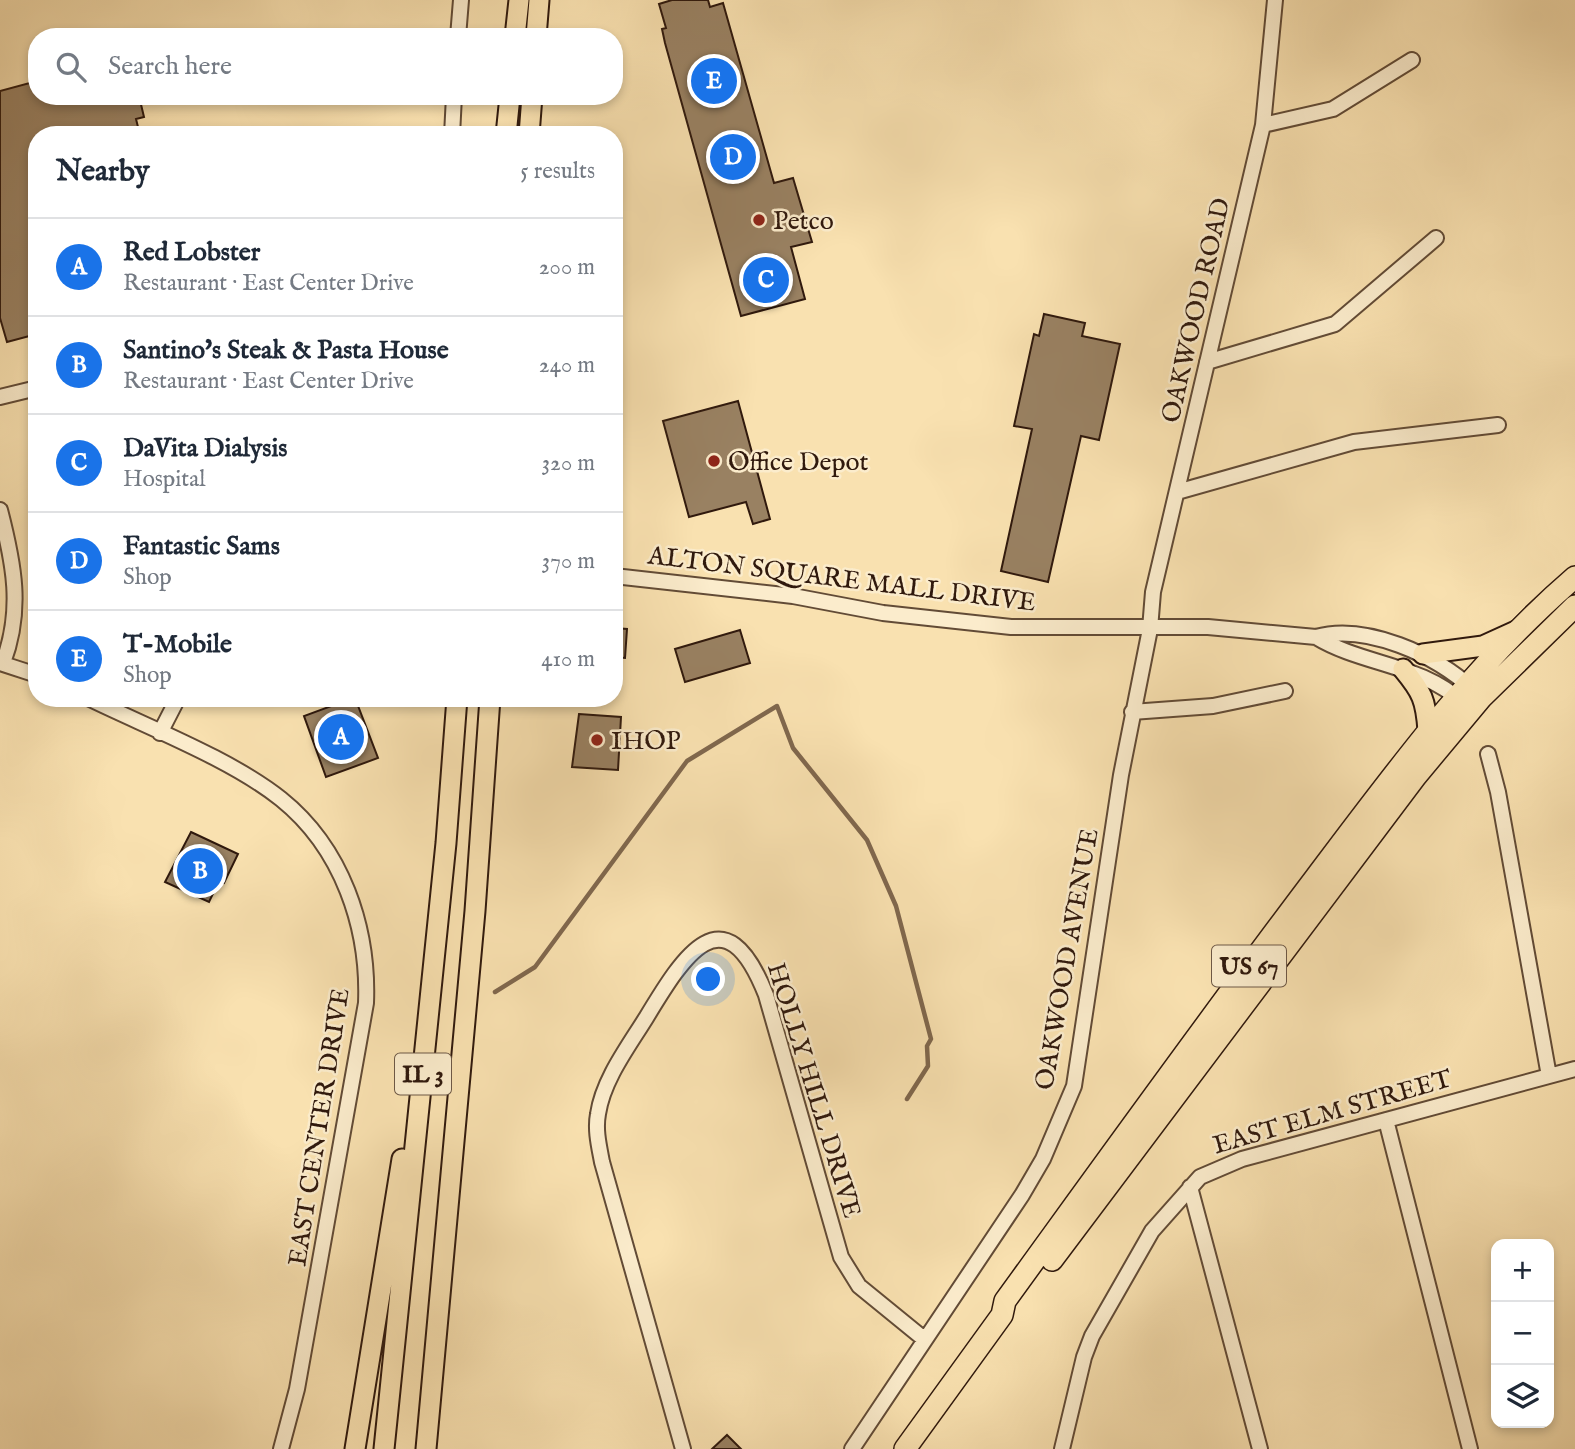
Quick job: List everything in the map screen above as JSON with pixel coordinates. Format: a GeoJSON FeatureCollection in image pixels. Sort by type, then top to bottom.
{"type":"FeatureCollection","features":[{"type":"Feature","properties":{"kind":"highway","name":"US 67"},"geometry":{"type":"LineString","coordinates":[[1002,1315],[1014,1310],[1408,786],[1468,697],[1517,631],[1575,577]]}},
{"type":"Feature","properties":{"kind":"highway","name":"US 67"},"geometry":{"type":"LineString","coordinates":[[905,1449],[1002,1315],[1005,1301],[1206,1025],[1428,731],[1575,606]]}},
{"type":"Feature","properties":{"kind":"main road"},"geometry":{"type":"LineString","coordinates":[[516,28],[519,0]]}},
{"type":"Feature","properties":{"kind":"main road"},"geometry":{"type":"LineString","coordinates":[[537,28],[539,0]]}},
{"type":"Feature","properties":{"kind":"main road"},"geometry":{"type":"LineString","coordinates":[[507,126],[508,105]]}},
{"type":"Feature","properties":{"kind":"main road"},"geometry":{"type":"LineString","coordinates":[[530,126],[531,105]]}},
{"type":"Feature","properties":{"kind":"main road"},"geometry":{"type":"LineString","coordinates":[[1423,654],[1483,646],[1517,631]]}},
{"type":"Feature","properties":{"kind":"main road"},"geometry":{"type":"LineString","coordinates":[[1403,669],[1421,691],[1426,707],[1428,731]]}},
{"type":"Feature","properties":{"kind":"main road","name":"IL 3"},"geometry":{"type":"LineString","coordinates":[[384,1449],[446,843],[456,707]]}},
{"type":"Feature","properties":{"kind":"main road","name":"IL 3"},"geometry":{"type":"LineString","coordinates":[[426,1449],[475,911],[488,707]]}},
{"type":"Feature","properties":{"kind":"main road"},"geometry":{"type":"LineString","coordinates":[[355,1449],[413,1089],[446,843]]}},
{"type":"Feature","properties":{"kind":"street"},"geometry":{"type":"LineString","coordinates":[[459,28],[461,0]]}},
{"type":"Feature","properties":{"kind":"street","name":"OAKWOOD ROAD"},"geometry":{"type":"LineString","coordinates":[[1150,629],[1153,592],[1263,125],[1275,0]]}},
{"type":"Feature","properties":{"kind":"street"},"geometry":{"type":"LineString","coordinates":[[1263,125],[1333,108],[1412,60]]}},
{"type":"Feature","properties":{"kind":"street"},"geometry":{"type":"LineString","coordinates":[[452,126],[454,105]]}},
{"type":"Feature","properties":{"kind":"street"},"geometry":{"type":"LineString","coordinates":[[1207,362],[1335,324],[1436,238]]}},
{"type":"Feature","properties":{"kind":"street"},"geometry":{"type":"LineString","coordinates":[[0,397],[28,390]]}},
{"type":"Feature","properties":{"kind":"street"},"geometry":{"type":"LineString","coordinates":[[1177,492],[1354,442],[1497,425]]}},
{"type":"Feature","properties":{"kind":"street"},"geometry":{"type":"LineString","coordinates":[[0,510],[11,557],[16,602],[15,624],[1,663],[28,672]]}},
{"type":"Feature","properties":{"kind":"street","name":"ALTON SQUARE MALL DRIVE"},"geometry":{"type":"LineString","coordinates":[[623,577],[784,595],[947,621],[1011,627],[1208,627],[1316,637],[1333,632],[1349,634],[1423,654],[1440,662],[1468,697]]}},
{"type":"Feature","properties":{"kind":"street","name":"OAKWOOD AVENUE"},"geometry":{"type":"LineString","coordinates":[[852,1449],[1036,1171],[1074,1086],[1132,712],[1150,629]]}},
{"type":"Feature","properties":{"kind":"street","name":"ALTON SQUARE MALL DRIVE"},"geometry":{"type":"LineString","coordinates":[[1316,637],[1333,647],[1403,669],[1468,697]]}},
{"type":"Feature","properties":{"kind":"street"},"geometry":{"type":"LineString","coordinates":[[1132,712],[1213,706],[1285,691]]}},
{"type":"Feature","properties":{"kind":"street","name":"EAST CENTER DRIVE"},"geometry":{"type":"LineString","coordinates":[[107,707],[246,776],[289,806],[326,851],[349,891],[364,943],[366,1003],[356,1064],[294,1405],[281,1449]]}},
{"type":"Feature","properties":{"kind":"street"},"geometry":{"type":"LineString","coordinates":[[160,733],[173,707]]}},
{"type":"Feature","properties":{"kind":"street"},"geometry":{"type":"LineString","coordinates":[[1488,754],[1498,792],[1549,1076]]}},
{"type":"Feature","properties":{"kind":"street","name":"HOLLY HILL DRIVE"},"geometry":{"type":"LineString","coordinates":[[682,1449],[602,1162],[597,1115],[611,1077],[679,965],[706,943],[726,941],[738,946],[754,966],[766,995],[830,1223],[850,1276],[884,1310],[924,1339]]}},
{"type":"Feature","properties":{"kind":"street","name":"EAST ELM STREET"},"geometry":{"type":"LineString","coordinates":[[1062,1449],[1084,1357],[1092,1336],[1152,1231],[1190,1187],[1215,1169],[1242,1159],[1575,1069]]}},
{"type":"Feature","properties":{"kind":"street"},"geometry":{"type":"LineString","coordinates":[[1386,1120],[1470,1449]]}},
{"type":"Feature","properties":{"kind":"street"},"geometry":{"type":"LineString","coordinates":[[1190,1187],[1261,1449]]}},
{"type":"Feature","properties":{"kind":"building"},"geometry":{"type":"Polygon","coordinates":[[[672,0],[708,0],[710,7],[723,3],[774,183],[793,178],[812,242],[791,247],[805,299],[741,316],[665,43],[662,29],[666,28],[659,4],[672,0]]]}},
{"type":"Feature","properties":{"kind":"building"},"geometry":{"type":"Polygon","coordinates":[[[28,83],[28,105],[141,105],[144,117],[136,119],[138,126],[28,126],[28,336],[7,342],[0,318],[0,91],[28,83]]]}},
{"type":"Feature","properties":{"kind":"building"},"geometry":{"type":"Polygon","coordinates":[[[1044,314],[1085,323],[1082,336],[1120,344],[1099,440],[1081,436],[1048,582],[1001,571],[1032,429],[1014,426],[1034,334],[1039,336],[1044,314]]]}},
{"type":"Feature","properties":{"kind":"building","name":"Office Depot"},"geometry":{"type":"Polygon","coordinates":[[[738,401],[770,519],[753,524],[746,502],[689,517],[663,421],[738,401]]]}},
{"type":"Feature","properties":{"kind":"building"},"geometry":{"type":"Polygon","coordinates":[[[623,629],[627,629],[623,658],[623,629]]]}},
{"type":"Feature","properties":{"kind":"building"},"geometry":{"type":"Polygon","coordinates":[[[740,630],[750,663],[685,682],[675,649],[740,630]]]}},
{"type":"Feature","properties":{"kind":"building"},"geometry":{"type":"Polygon","coordinates":[[[329,707],[358,707],[378,758],[326,777],[304,716],[329,707]]]}},
{"type":"Feature","properties":{"kind":"building","name":"IHOP"},"geometry":{"type":"Polygon","coordinates":[[[579,714],[621,717],[618,770],[572,767],[579,714]]]}},
{"type":"Feature","properties":{"kind":"building"},"geometry":{"type":"Polygon","coordinates":[[[191,832],[238,854],[224,883],[219,881],[209,902],[165,882],[191,832]]]}},
{"type":"Feature","properties":{"kind":"building"},"geometry":{"type":"Polygon","coordinates":[[[727,1435],[741,1449],[712,1449],[727,1435]]]}},
{"type":"Feature","properties":{"kind":"waterway"},"geometry":{"type":"LineString","coordinates":[[495,992],[535,967],[687,761],[777,706],[793,748],[867,840],[896,906],[931,1039],[927,1046],[928,1066],[907,1099]]}},
{"type":"Feature","properties":{"kind":"place","name":"T-Mobile"},"geometry":{"type":"Point","coordinates":[714,81]}},
{"type":"Feature","properties":{"kind":"place","name":"Fantastic Sams"},"geometry":{"type":"Point","coordinates":[733,157]}},
{"type":"Feature","properties":{"kind":"place","name":"Petco"},"geometry":{"type":"Point","coordinates":[759,220]}},
{"type":"Feature","properties":{"kind":"place","name":"DaVita Dialysis"},"geometry":{"type":"Point","coordinates":[766,280]}},
{"type":"Feature","properties":{"kind":"place","name":"Office Depot"},"geometry":{"type":"Point","coordinates":[714,461]}},
{"type":"Feature","properties":{"kind":"place","name":"Red Lobster"},"geometry":{"type":"Point","coordinates":[341,737]}},
{"type":"Feature","properties":{"kind":"place","name":"IHOP"},"geometry":{"type":"Point","coordinates":[597,740]}},
{"type":"Feature","properties":{"kind":"place","name":"Santino's Steak & Pasta House"},"geometry":{"type":"Point","coordinates":[200,871]}}]}
